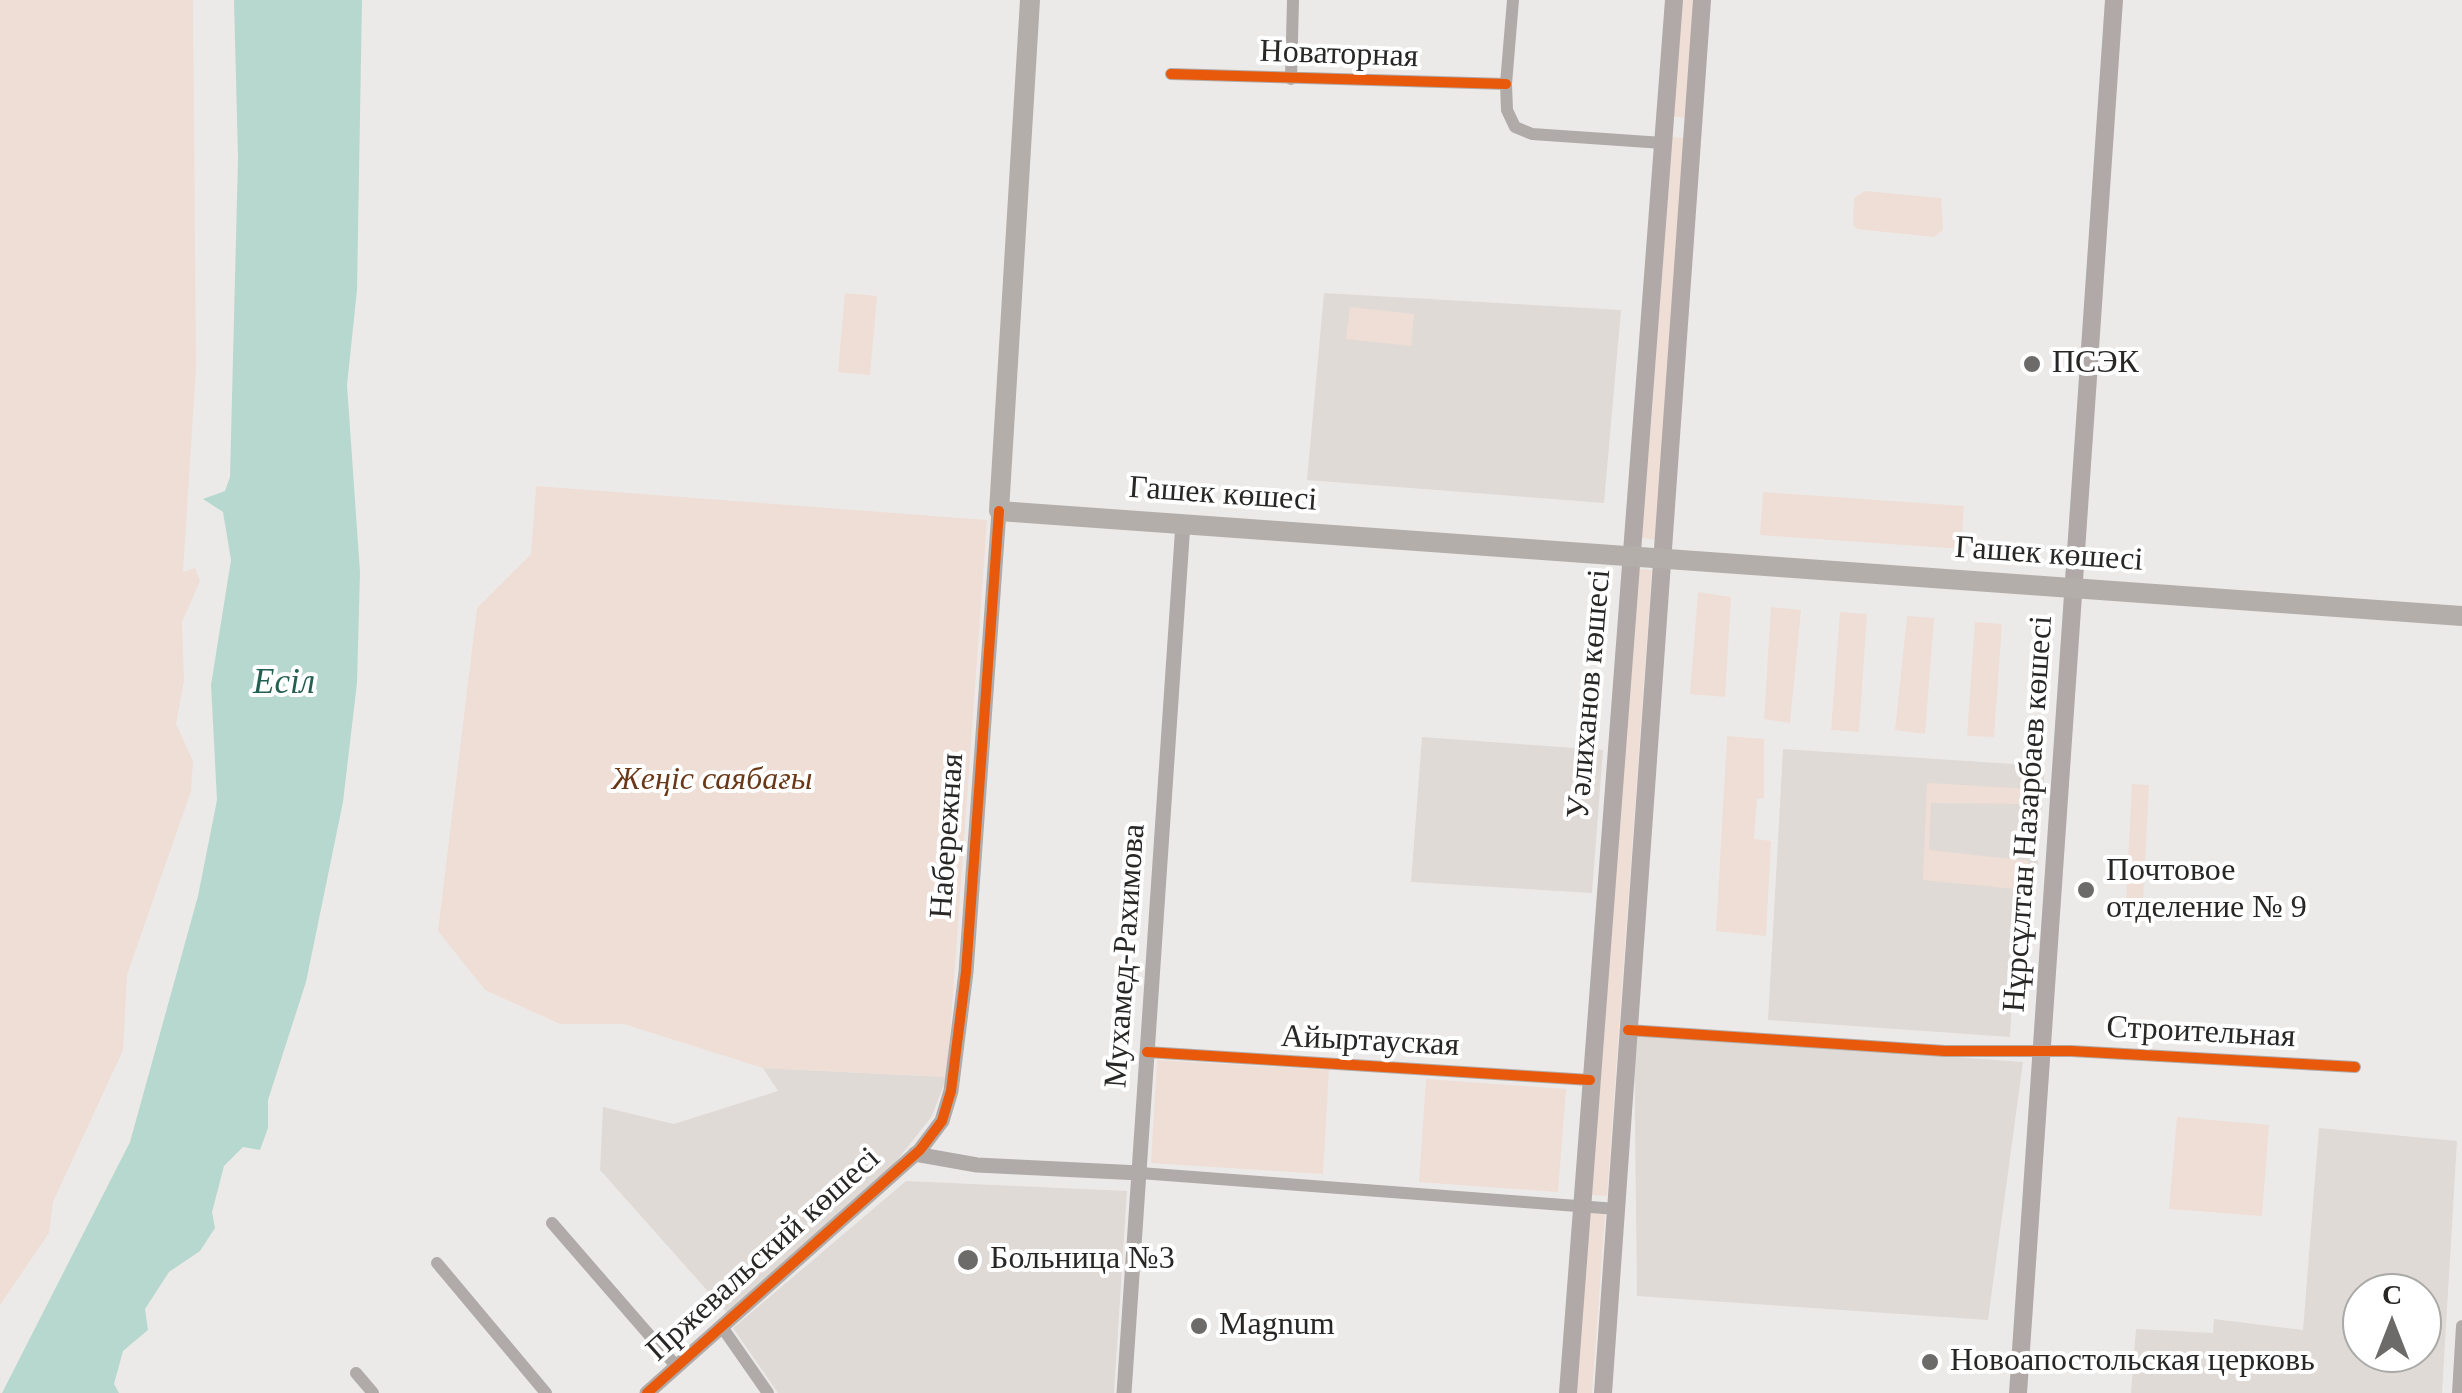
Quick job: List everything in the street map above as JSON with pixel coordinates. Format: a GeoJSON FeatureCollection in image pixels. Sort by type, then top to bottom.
{"type":"FeatureCollection","features":[{"type":"Feature","properties":{"kind":"main road","name":"Набережная"},"geometry":{"type":"LineString","coordinates":[[999,510],[1030,0]]}},
{"type":"Feature","properties":{"kind":"main road","name":"Уәлиханов көшесі"},"geometry":{"type":"LineString","coordinates":[[1568,1393],[1627,554],[1674,0]]}},
{"type":"Feature","properties":{"kind":"main road","name":"Уәлиханов көшесі"},"geometry":{"type":"LineString","coordinates":[[1602,1393],[1702,0]]}},
{"type":"Feature","properties":{"kind":"main road","name":"Нұрсұлтан Назарбаев көшесі"},"geometry":{"type":"LineString","coordinates":[[2018,1393],[2114,0]]}},
{"type":"Feature","properties":{"kind":"main road","name":"Гашек көшесі"},"geometry":{"type":"LineString","coordinates":[[999,510],[2462,616]]}},
{"type":"Feature","properties":{"kind":"main road"},"geometry":{"type":"LineString","coordinates":[[1600,935],[1636,938]]}},
{"type":"Feature","properties":{"kind":"street"},"geometry":{"type":"LineString","coordinates":[[1291,79],[1292,0]]}},
{"type":"Feature","properties":{"kind":"street"},"geometry":{"type":"LineString","coordinates":[[1513,0],[1506,84],[1508,117],[1525,133],[1664,135],[1691,129]]}},
{"type":"Feature","properties":{"kind":"street","name":"Новаторная"},"geometry":{"type":"LineString","coordinates":[[1171,74],[1506,84]]}},
{"type":"Feature","properties":{"kind":"street","name":"Набережная"},"geometry":{"type":"LineString","coordinates":[[915,1154],[942,1121],[951,1091],[966,972],[999,510]]}},
{"type":"Feature","properties":{"kind":"street","name":"Мухамед-Рахимова"},"geometry":{"type":"LineString","coordinates":[[1124,1393],[1184,522]]}},
{"type":"Feature","properties":{"kind":"street"},"geometry":{"type":"LineString","coordinates":[[1628,1030],[1945,1051],[2043,1052]]}},
{"type":"Feature","properties":{"kind":"street","name":"Айыртауская"},"geometry":{"type":"LineString","coordinates":[[1148,1052],[1590,1080]]}},
{"type":"Feature","properties":{"kind":"street","name":"Строительная"},"geometry":{"type":"LineString","coordinates":[[2043,1052],[2356,1066]]}},
{"type":"Feature","properties":{"kind":"street"},"geometry":{"type":"LineString","coordinates":[[942,1121],[942,1144],[959,1163]]}},
{"type":"Feature","properties":{"kind":"street"},"geometry":{"type":"LineString","coordinates":[[915,1154],[959,1163],[1617,1208]]}},
{"type":"Feature","properties":{"kind":"street","name":"Пржевальский көшесі"},"geometry":{"type":"LineString","coordinates":[[647,1393],[915,1154]]}},
{"type":"Feature","properties":{"kind":"street"},"geometry":{"type":"LineString","coordinates":[[552,1223],[677,1367]]}},
{"type":"Feature","properties":{"kind":"street"},"geometry":{"type":"LineString","coordinates":[[437,1263],[546,1393]]}},
{"type":"Feature","properties":{"kind":"street"},"geometry":{"type":"LineString","coordinates":[[2458,1393],[2462,1326]]}},
{"type":"Feature","properties":{"kind":"street"},"geometry":{"type":"LineString","coordinates":[[722,1327],[768,1393]]}},
{"type":"Feature","properties":{"kind":"street"},"geometry":{"type":"LineString","coordinates":[[356,1373],[373,1393]]}},
{"type":"Feature","properties":{"kind":"shaded area"},"geometry":{"type":"Polygon","coordinates":[[[1324,293],[1621,310],[1604,503],[1307,480],[1324,293]]]}},
{"type":"Feature","properties":{"kind":"shaded area"},"geometry":{"type":"Polygon","coordinates":[[[1422,737],[1603,750],[1592,893],[1411,882],[1422,737]]]}},
{"type":"Feature","properties":{"kind":"shaded area"},"geometry":{"type":"Polygon","coordinates":[[[1783,749],[2045,766],[2033,927],[2016,927],[2010,1037],[1768,1020],[1783,749]]]}},
{"type":"Feature","properties":{"kind":"shaded area"},"geometry":{"type":"Polygon","coordinates":[[[1634,1033],[2023,1062],[1988,1320],[1637,1296],[1634,1033]]]}},
{"type":"Feature","properties":{"kind":"shaded area"},"geometry":{"type":"Polygon","coordinates":[[[763,1068],[947,1077],[932,1116],[891,1168],[728,1314],[600,1170],[603,1107],[674,1124],[778,1091],[763,1068]]]}},
{"type":"Feature","properties":{"kind":"shaded area"},"geometry":{"type":"Polygon","coordinates":[[[2319,1128],[2457,1141],[2442,1393],[2131,1393],[2136,1329],[2213,1333],[2214,1319],[2303,1330],[2319,1128]]]}},
{"type":"Feature","properties":{"kind":"shaded area","name":"Больница №3"},"geometry":{"type":"Polygon","coordinates":[[[906,1181],[1127,1191],[1114,1393],[778,1393],[733,1328],[906,1181]]]}},
{"type":"Feature","properties":{"kind":"green space"},"geometry":{"type":"Polygon","coordinates":[[[0,0],[193,0],[196,368],[183,572],[195,568],[200,581],[182,622],[184,681],[176,724],[193,761],[191,791],[127,975],[123,1050],[53,1202],[49,1233],[0,1305],[0,0]]]}},
{"type":"Feature","properties":{"kind":"green space"},"geometry":{"type":"Polygon","coordinates":[[[1681,0],[1694,0],[1685,118],[1672,116],[1681,0]]]}},
{"type":"Feature","properties":{"kind":"green space"},"geometry":{"type":"Polygon","coordinates":[[[1670,137],[1684,138],[1656,540],[1641,538],[1670,137]]]}},
{"type":"Feature","properties":{"kind":"green space"},"geometry":{"type":"Polygon","coordinates":[[[1865,191],[1941,198],[1943,230],[1934,237],[1857,229],[1853,224],[1854,198],[1865,191]]]}},
{"type":"Feature","properties":{"kind":"green space"},"geometry":{"type":"Polygon","coordinates":[[[845,293],[877,296],[870,375],[838,372],[845,293]]]}},
{"type":"Feature","properties":{"kind":"green space"},"geometry":{"type":"Polygon","coordinates":[[[1350,307],[1414,314],[1411,346],[1346,339],[1350,307]]]}},
{"type":"Feature","properties":{"kind":"green space","name":"Жеңіс саябағы"},"geometry":{"type":"Polygon","coordinates":[[[536,486],[987,520],[947,1077],[763,1068],[624,1024],[560,1024],[485,990],[438,931],[477,608],[531,554],[536,486]]]}},
{"type":"Feature","properties":{"kind":"green space"},"geometry":{"type":"Polygon","coordinates":[[[1763,492],[1964,506],[1961,549],[1760,535],[1763,492]]]}},
{"type":"Feature","properties":{"kind":"green space"},"geometry":{"type":"Polygon","coordinates":[[[1634,569],[1652,570],[1607,1196],[1589,1195],[1634,569]]]}},
{"type":"Feature","properties":{"kind":"green space"},"geometry":{"type":"Polygon","coordinates":[[[1698,592],[1731,597],[1725,697],[1690,694],[1698,592]]]}},
{"type":"Feature","properties":{"kind":"green space"},"geometry":{"type":"Polygon","coordinates":[[[1771,607],[1801,610],[1790,723],[1764,719],[1771,607]]]}},
{"type":"Feature","properties":{"kind":"green space"},"geometry":{"type":"Polygon","coordinates":[[[1840,612],[1867,614],[1859,732],[1831,730],[1840,612]]]}},
{"type":"Feature","properties":{"kind":"green space"},"geometry":{"type":"Polygon","coordinates":[[[1907,616],[1934,618],[1925,734],[1895,730],[1907,616]]]}},
{"type":"Feature","properties":{"kind":"green space"},"geometry":{"type":"Polygon","coordinates":[[[1975,622],[2002,624],[1994,737],[1967,736],[1975,622]]]}},
{"type":"Feature","properties":{"kind":"green space"},"geometry":{"type":"Polygon","coordinates":[[[1727,736],[1764,739],[1764,798],[1757,799],[1754,839],[1771,841],[1766,936],[1716,931],[1727,736]]]}},
{"type":"Feature","properties":{"kind":"green space"},"geometry":{"type":"Polygon","coordinates":[[[1927,783],[2033,789],[2032,804],[1931,803],[1929,850],[2028,861],[2026,890],[1923,880],[1927,783]]]}},
{"type":"Feature","properties":{"kind":"green space"},"geometry":{"type":"Polygon","coordinates":[[[2132,784],[2149,785],[2143,902],[2126,901],[2132,784]]]}},
{"type":"Feature","properties":{"kind":"green space"},"geometry":{"type":"Polygon","coordinates":[[[1157,1060],[1329,1070],[1323,1174],[1151,1163],[1157,1060]]]}},
{"type":"Feature","properties":{"kind":"green space"},"geometry":{"type":"Polygon","coordinates":[[[1426,1079],[1566,1089],[1558,1192],[1419,1182],[1426,1079]]]}},
{"type":"Feature","properties":{"kind":"green space"},"geometry":{"type":"Polygon","coordinates":[[[2177,1117],[2269,1125],[2262,1216],[2169,1209],[2177,1117]]]}},
{"type":"Feature","properties":{"kind":"green space"},"geometry":{"type":"Polygon","coordinates":[[[1588,1213],[1605,1214],[1592,1393],[1575,1393],[1588,1213]]]}},
{"type":"Feature","properties":{"kind":"water","name":"Есіл"},"geometry":{"type":"Polygon","coordinates":[[[234,0],[362,0],[357,290],[347,385],[360,572],[357,683],[343,802],[306,982],[268,1100],[268,1128],[260,1150],[243,1147],[224,1166],[212,1212],[215,1228],[200,1251],[169,1272],[145,1309],[148,1330],[123,1351],[114,1384],[119,1393],[2,1393],[130,1142],[198,896],[217,800],[211,685],[231,560],[223,512],[203,499],[225,491],[230,477],[238,158],[234,0]]]}},
{"type":"Feature","properties":{"kind":"cycle path"},"geometry":{"type":"LineString","coordinates":[[1171,74],[1506,84]]}},
{"type":"Feature","properties":{"kind":"cycle path"},"geometry":{"type":"LineString","coordinates":[[647,1393],[920,1150],[942,1121],[951,1091],[966,972],[999,511]]}},
{"type":"Feature","properties":{"kind":"cycle path"},"geometry":{"type":"LineString","coordinates":[[1628,1030],[1945,1051],[2071,1051],[2355,1067]]}},
{"type":"Feature","properties":{"kind":"cycle path"},"geometry":{"type":"LineString","coordinates":[[1147,1052],[1590,1080]]}},
{"type":"Feature","properties":{"kind":"place","name":"ПСЭК"},"geometry":{"type":"Point","coordinates":[2032,364]}},
{"type":"Feature","properties":{"kind":"place","name":"Почтовое отделение № 9"},"geometry":{"type":"Point","coordinates":[2086,890]}},
{"type":"Feature","properties":{"kind":"place","name":"Больница №3"},"geometry":{"type":"Point","coordinates":[968,1260]}},
{"type":"Feature","properties":{"kind":"place","name":"Magnum"},"geometry":{"type":"Point","coordinates":[1199,1326]}},
{"type":"Feature","properties":{"kind":"place","name":"Новоапостольская церковь"},"geometry":{"type":"Point","coordinates":[1930,1362]}}]}
